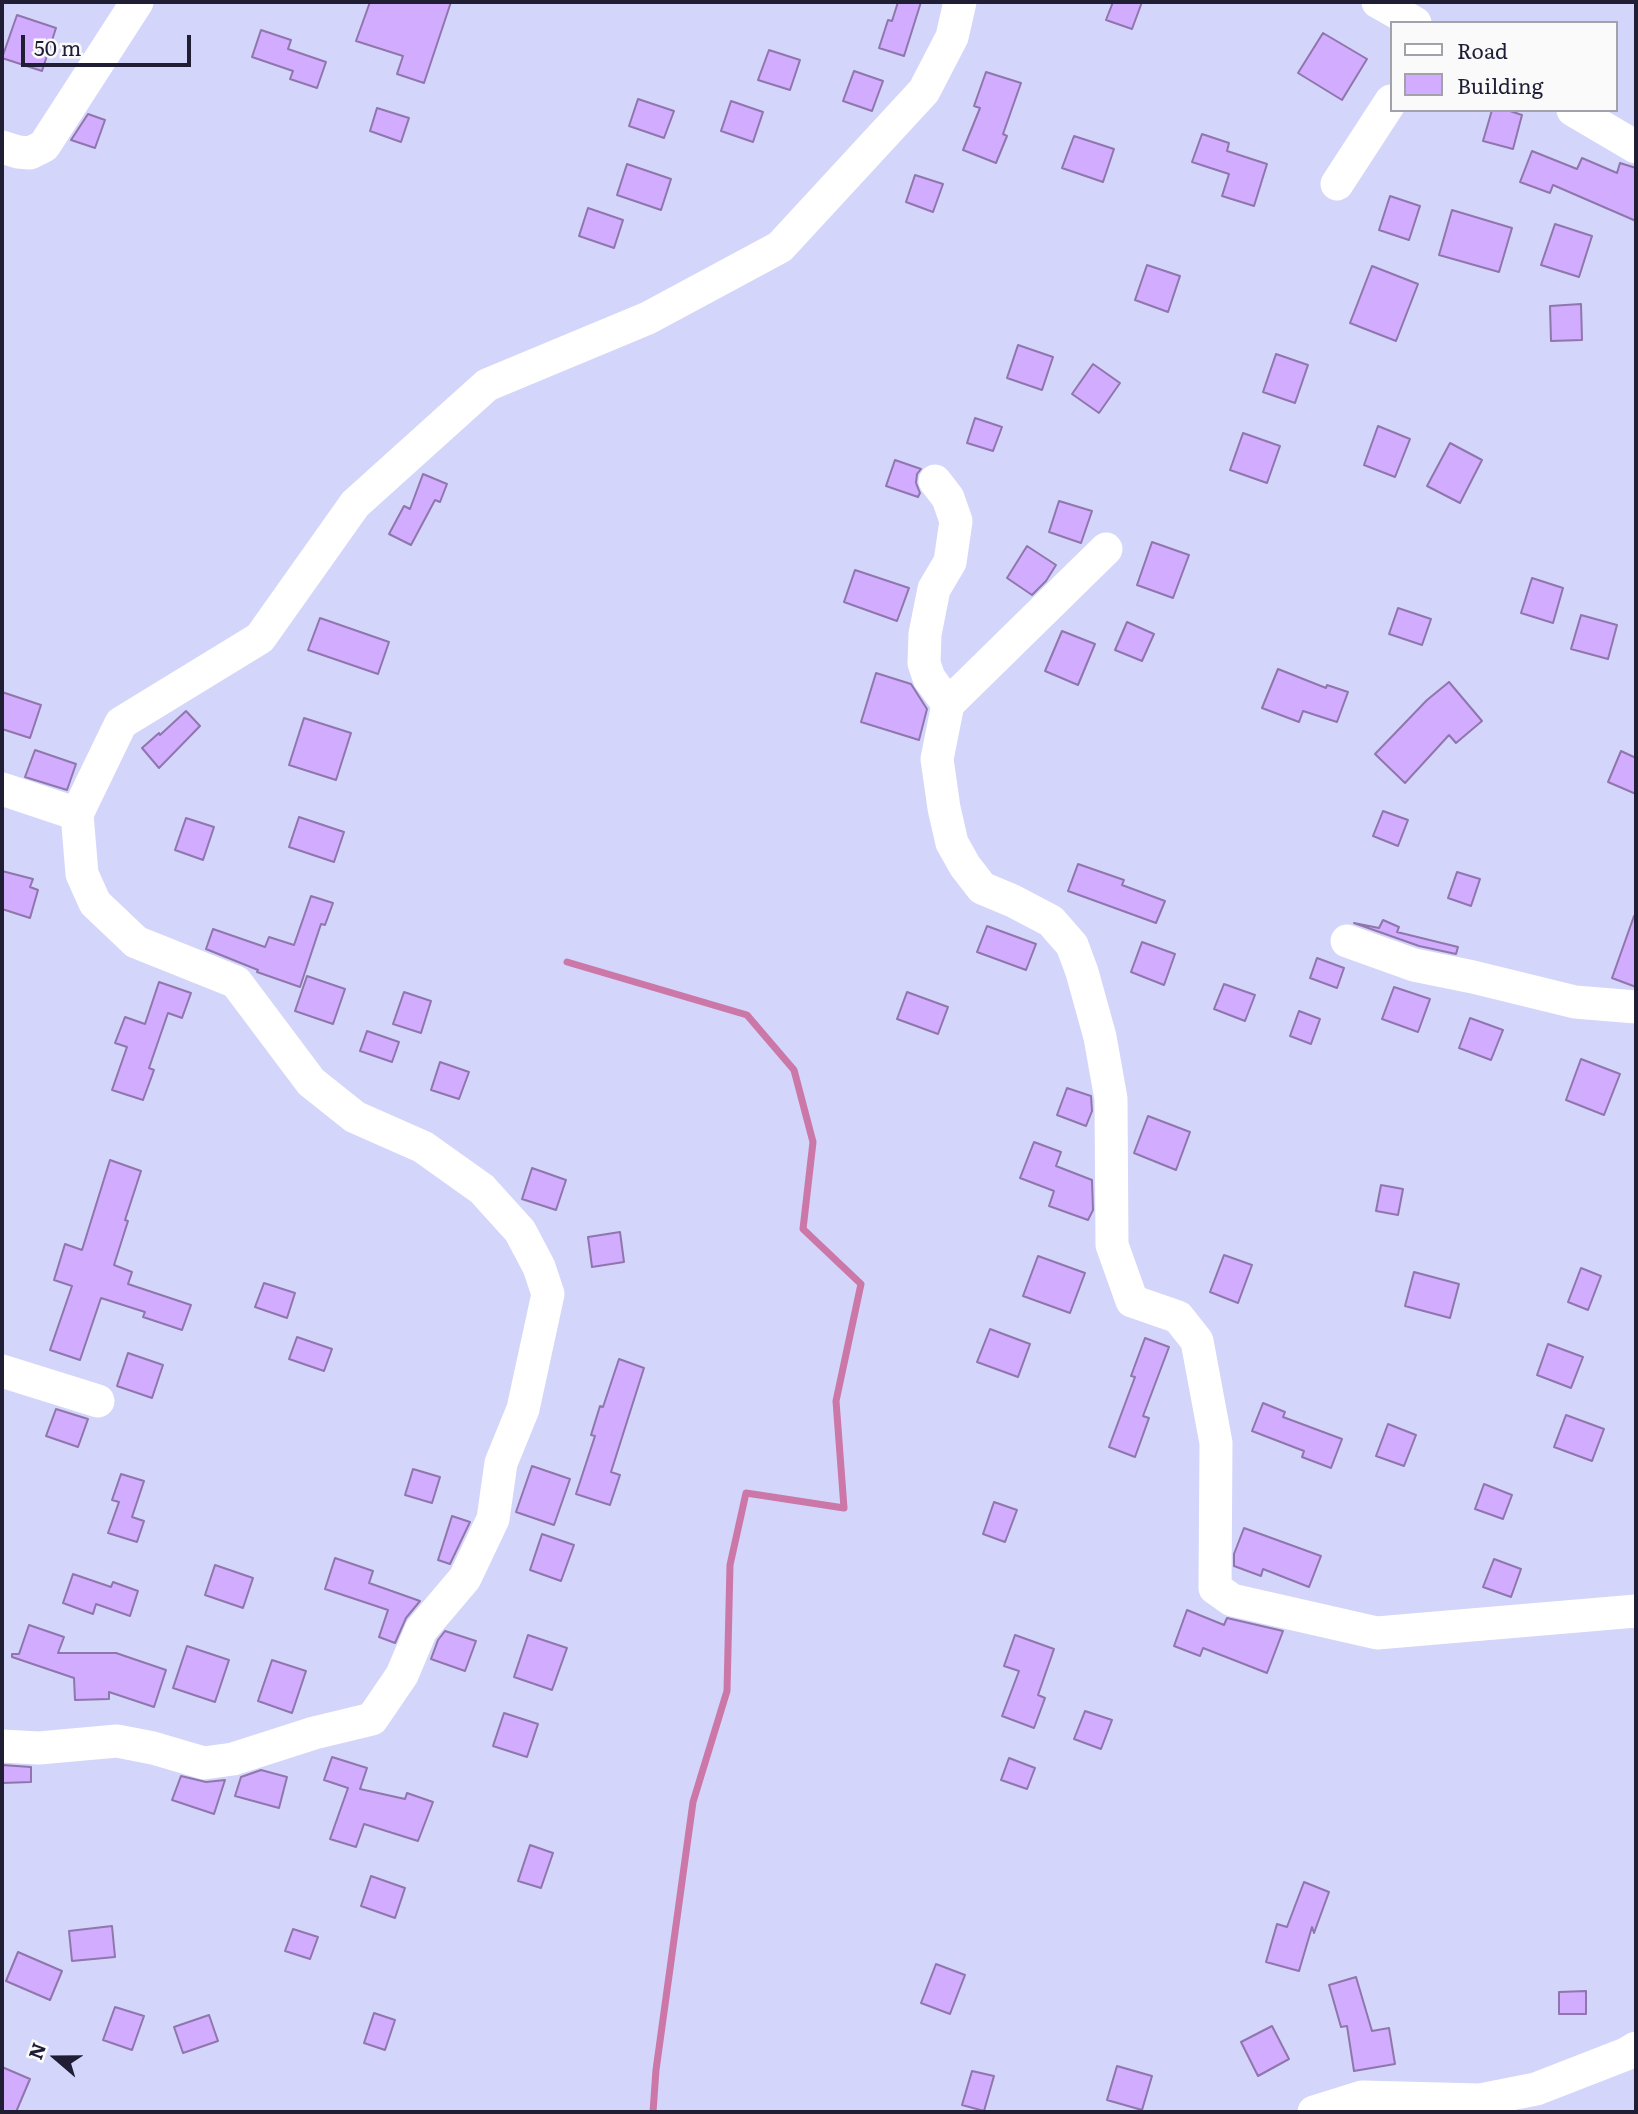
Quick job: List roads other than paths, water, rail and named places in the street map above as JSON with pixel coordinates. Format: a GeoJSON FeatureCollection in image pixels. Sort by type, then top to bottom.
{"type":"FeatureCollection","features":[{"type":"Feature","properties":{"kind":"street"},"geometry":{"type":"LineString","coordinates":[[2,146],[30,153],[44,145],[136,2]]}},
{"type":"Feature","properties":{"kind":"street"},"geometry":{"type":"LineString","coordinates":[[2,1746],[39,1748],[117,1741],[204,1763],[233,1759],[314,1733],[372,1719],[402,1675],[421,1630],[465,1578],[493,1519],[501,1463],[523,1409],[548,1294],[539,1267],[520,1231],[482,1189],[423,1147],[355,1117],[311,1082],[236,982],[136,942],[95,904],[82,874],[77,814],[121,723],[260,638],[355,504],[487,385],[648,318],[780,247],[923,91],[952,37],[960,2]]}},
{"type":"Feature","properties":{"kind":"street"},"geometry":{"type":"LineString","coordinates":[[1378,2],[1411,21]]}},
{"type":"Feature","properties":{"kind":"street"},"geometry":{"type":"LineString","coordinates":[[1337,184],[1390,103]]}},
{"type":"Feature","properties":{"kind":"street"},"geometry":{"type":"LineString","coordinates":[[1576,112],[1636,147]]}},
{"type":"Feature","properties":{"kind":"street"},"geometry":{"type":"LineString","coordinates":[[935,481],[948,498],[956,521],[950,562],[934,589],[925,634],[924,663],[929,678],[948,704]]}},
{"type":"Feature","properties":{"kind":"street"},"geometry":{"type":"LineString","coordinates":[[1106,549],[948,704],[937,759],[952,843],[965,866],[982,888],[1051,921],[1072,945],[1082,972],[1100,1037],[1111,1099],[1112,1245],[1132,1301],[1178,1317],[1197,1341],[1216,1443],[1215,1588],[1232,1601],[1377,1633],[1636,1611]]}},
{"type":"Feature","properties":{"kind":"street"},"geometry":{"type":"LineString","coordinates":[[2,789],[77,814]]}},
{"type":"Feature","properties":{"kind":"street"},"geometry":{"type":"LineString","coordinates":[[1347,941],[1414,965],[1575,1002],[1636,1007]]}},
{"type":"Feature","properties":{"kind":"street"},"geometry":{"type":"LineString","coordinates":[[2,1371],[98,1401]]}},
{"type":"Feature","properties":{"kind":"street"},"geometry":{"type":"LineString","coordinates":[[1314,2112],[1362,2097],[1480,2100],[1536,2089],[1636,2048]]}},
{"type":"Feature","properties":{"kind":"waterway"},"geometry":{"type":"LineString","coordinates":[[567,962],[747,1015],[794,1070],[813,1142],[803,1229],[861,1284],[836,1401],[844,1508],[746,1493],[730,1565],[727,1691],[693,1802],[656,2070],[653,2112]]}}]}
